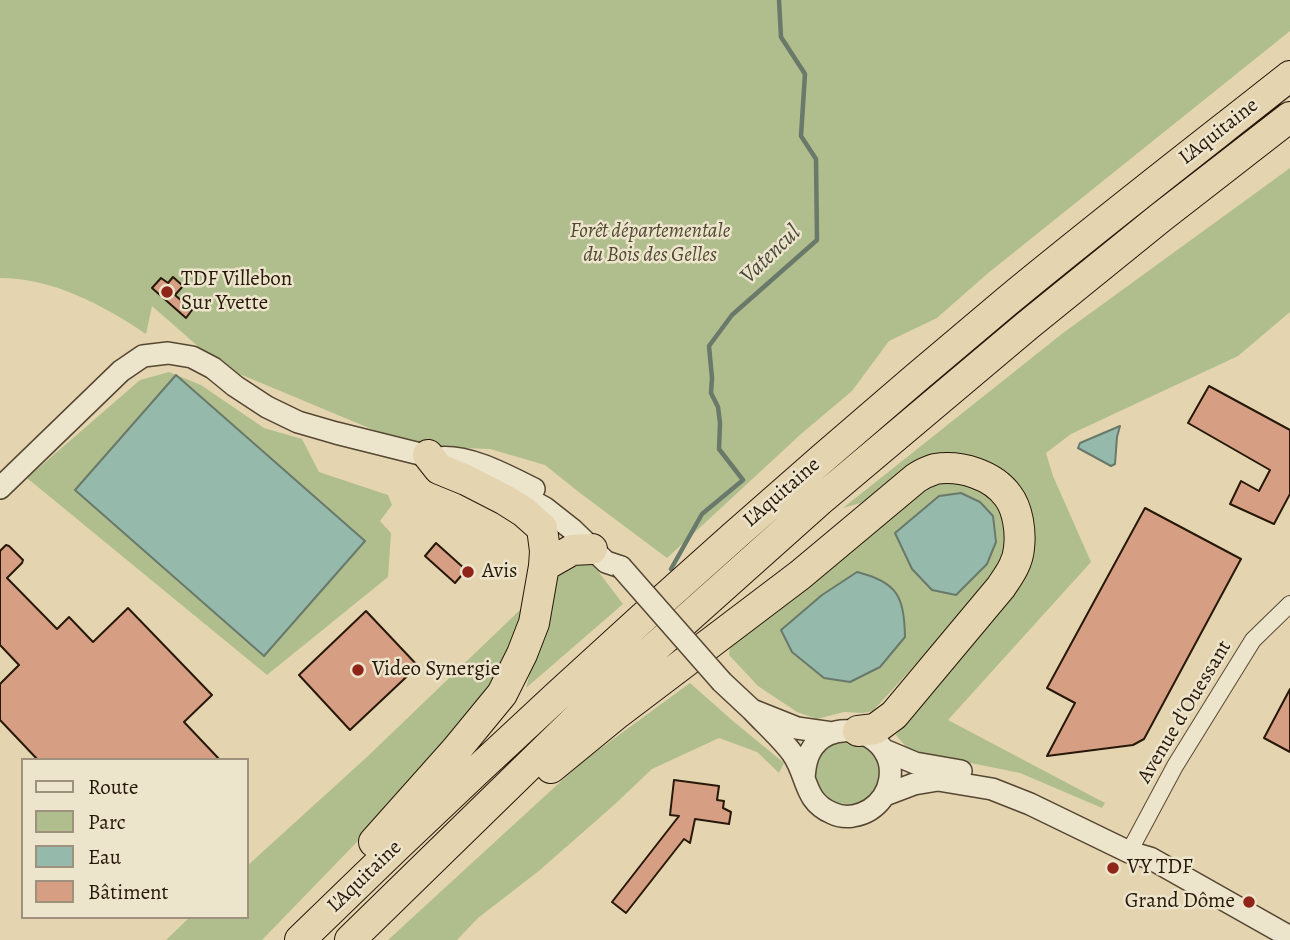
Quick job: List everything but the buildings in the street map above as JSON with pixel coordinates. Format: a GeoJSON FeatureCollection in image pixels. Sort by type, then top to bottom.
{"type":"FeatureCollection","features":[{"type":"Feature","properties":{"kind":"highway","name":"L'Aquitaine"},"geometry":{"type":"LineString","coordinates":[[298,940],[497,751],[798,478],[1007,301],[1290,76]]}},
{"type":"Feature","properties":{"kind":"highway","name":"L'Aquitaine"},"geometry":{"type":"LineString","coordinates":[[350,940],[595,701],[819,501],[1149,226],[1290,117]]}},
{"type":"Feature","properties":{"kind":"highway"},"geometry":{"type":"LineString","coordinates":[[298,940],[330,890],[456,750],[502,694],[534,623],[544,566],[542,528],[505,500],[439,469],[432,457]]}},
{"type":"Feature","properties":{"kind":"highway"},"geometry":{"type":"LineString","coordinates":[[417,874],[443,861],[496,813],[618,713],[800,575],[916,478],[934,470],[951,469],[982,476],[996,484],[1009,497],[1015,513],[1019,551],[1013,568],[1001,587],[894,715],[875,729],[845,732]]}},
{"type":"Feature","properties":{"kind":"highway"},"geometry":{"type":"LineString","coordinates":[[544,566],[572,550],[608,558]]}},
{"type":"Feature","properties":{"kind":"street"},"geometry":{"type":"LineString","coordinates":[[0,488],[121,371],[144,356],[168,353],[192,357],[213,368],[267,407],[298,422],[432,457],[485,474],[545,508],[608,558],[722,682],[793,754],[814,802],[837,816],[851,816],[864,813],[876,805],[885,794],[890,784],[889,761],[884,750],[868,735],[797,728],[752,710]]}},
{"type":"Feature","properties":{"kind":"street","name":"Avenue d'Ouessant"},"geometry":{"type":"LineString","coordinates":[[1132,846],[1187,745],[1254,640],[1290,604]]}},
{"type":"Feature","properties":{"kind":"street"},"geometry":{"type":"LineString","coordinates":[[804,778],[810,751],[820,740],[845,732]]}},
{"type":"Feature","properties":{"kind":"street"},"geometry":{"type":"LineString","coordinates":[[884,750],[915,763],[1014,782],[1079,811],[1150,858],[1290,937]]}},
{"type":"Feature","properties":{"kind":"street"},"geometry":{"type":"LineString","coordinates":[[885,794],[914,784],[938,780],[992,789],[1132,846]]}},
{"type":"Feature","properties":{"kind":"green space","name":"Forêt départementale du Bois des Gelles"},"geometry":{"type":"Polygon","coordinates":[[[0,0],[1290,0],[1290,31],[987,274],[937,318],[889,341],[852,391],[801,434],[667,558],[545,465],[490,449],[412,446],[242,375],[236,375],[201,349],[152,306],[146,334],[77,295],[39,283],[0,278],[0,0]]]}},
{"type":"Feature","properties":{"kind":"green space"},"geometry":{"type":"Polygon","coordinates":[[[1290,168],[1290,312],[1238,356],[1071,434],[1046,453],[1053,476],[1091,562],[948,720],[1105,803],[1102,808],[1020,773],[907,748],[896,735],[1024,578],[1034,551],[1033,516],[1022,491],[1006,471],[964,454],[944,454],[914,467],[864,502],[843,508],[1063,333],[1290,168]]]}},
{"type":"Feature","properties":{"kind":"green space"},"geometry":{"type":"Polygon","coordinates":[[[169,372],[201,385],[264,428],[302,439],[319,472],[388,495],[392,505],[380,521],[391,533],[388,577],[267,675],[27,478],[140,380],[169,372]]]}},
{"type":"Feature","properties":{"kind":"green space"},"geometry":{"type":"Polygon","coordinates":[[[961,478],[1003,501],[1012,551],[961,614],[873,711],[844,712],[817,719],[797,712],[758,686],[729,655],[730,646],[930,486],[961,478]]]}},
{"type":"Feature","properties":{"kind":"green space"},"geometry":{"type":"Polygon","coordinates":[[[588,558],[623,604],[526,688],[555,575],[588,558]]]}},
{"type":"Feature","properties":{"kind":"green space"},"geometry":{"type":"Polygon","coordinates":[[[523,607],[502,677],[449,747],[262,940],[166,940],[188,919],[248,919],[248,865],[368,756],[523,607]]]}},
{"type":"Feature","properties":{"kind":"green space"},"geometry":{"type":"Polygon","coordinates":[[[690,683],[784,763],[779,773],[757,752],[719,738],[652,769],[540,870],[478,918],[457,940],[388,940],[582,762],[690,683]]]}},
{"type":"Feature","properties":{"kind":"green space"},"geometry":{"type":"Polygon","coordinates":[[[847,741],[870,751],[880,774],[870,797],[847,807],[824,797],[814,774],[824,751],[847,741]]]}},
{"type":"Feature","properties":{"kind":"water"},"geometry":{"type":"Polygon","coordinates":[[[176,375],[365,541],[264,656],[75,490],[176,375]]]}},
{"type":"Feature","properties":{"kind":"water"},"geometry":{"type":"Polygon","coordinates":[[[1120,426],[1115,464],[1111,466],[1078,448],[1080,443],[1120,426]]]}},
{"type":"Feature","properties":{"kind":"water"},"geometry":{"type":"Polygon","coordinates":[[[961,493],[980,502],[993,516],[996,542],[987,564],[956,595],[932,590],[912,569],[895,533],[939,496],[961,493]]]}},
{"type":"Feature","properties":{"kind":"water"},"geometry":{"type":"Polygon","coordinates":[[[857,572],[882,581],[896,593],[903,611],[905,637],[880,667],[850,682],[824,678],[792,652],[781,630],[822,595],[857,572]]]}},
{"type":"Feature","properties":{"kind":"waterway","name":"Vatencul"},"geometry":{"type":"LineString","coordinates":[[671,569],[702,514],[743,480],[719,449],[720,423],[718,407],[711,393],[709,346],[732,315],[817,240],[816,159],[801,136],[805,74],[781,37],[779,0]]}},
{"type":"Feature","properties":{"kind":"place","name":"TDF Villebon Sur Yvette"},"geometry":{"type":"Point","coordinates":[167,292]}},
{"type":"Feature","properties":{"kind":"place","name":"Avis"},"geometry":{"type":"Point","coordinates":[468,572]}},
{"type":"Feature","properties":{"kind":"place","name":"Video Synergie"},"geometry":{"type":"Point","coordinates":[358,670]}},
{"type":"Feature","properties":{"kind":"place","name":"VY TDF"},"geometry":{"type":"Point","coordinates":[1113,868]}},
{"type":"Feature","properties":{"kind":"place","name":"Grand Dôme"},"geometry":{"type":"Point","coordinates":[1249,902]}}]}
